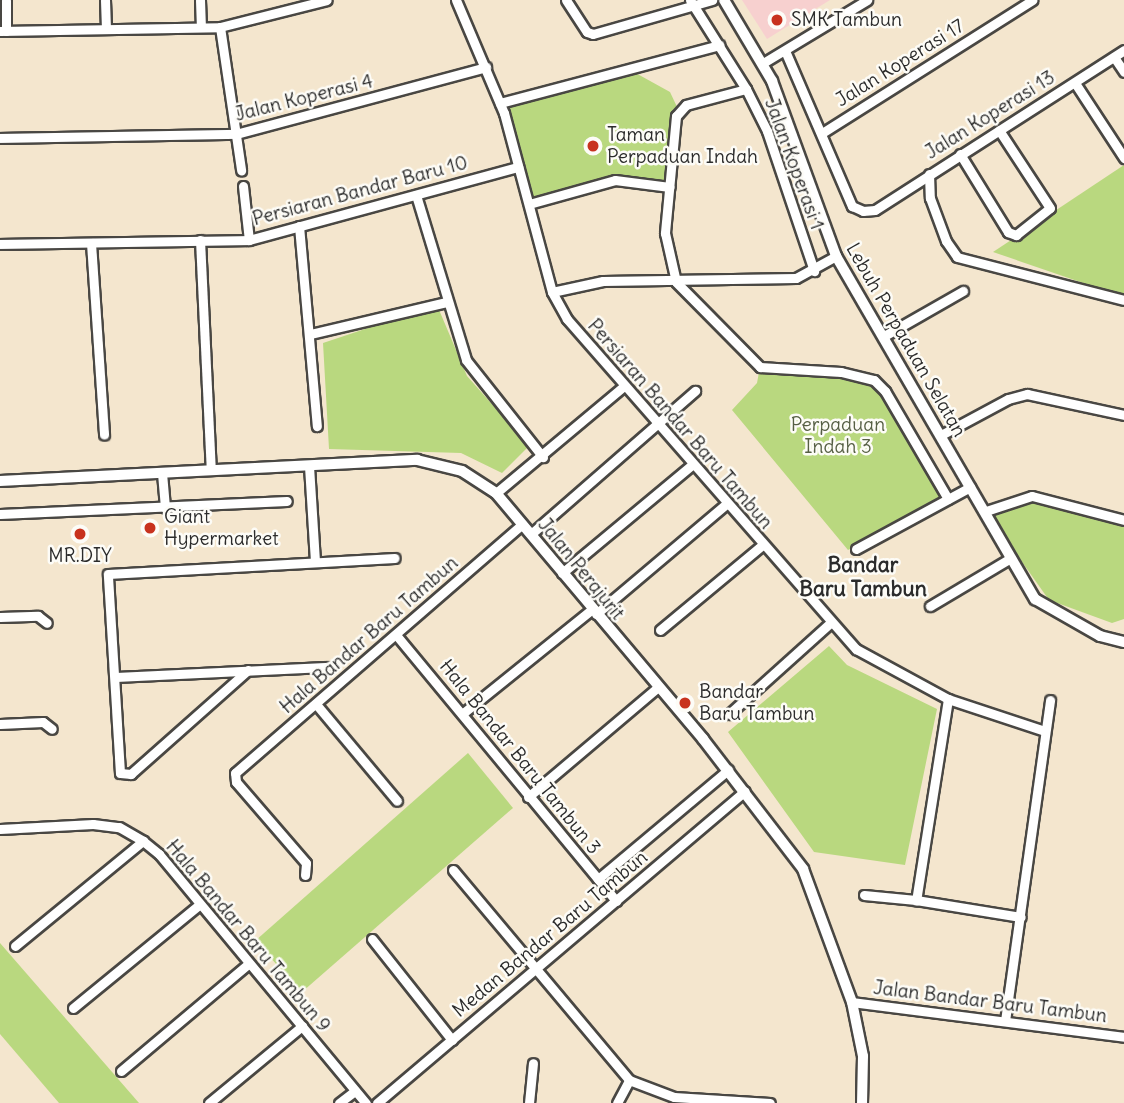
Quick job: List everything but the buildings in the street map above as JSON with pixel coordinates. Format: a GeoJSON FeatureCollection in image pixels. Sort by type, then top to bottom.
{"type":"FeatureCollection","features":[{"type":"Feature","properties":{"kind":"street"},"geometry":{"type":"LineString","coordinates":[[6,0],[3,31],[220,27],[300,4],[327,0]]}},
{"type":"Feature","properties":{"kind":"street"},"geometry":{"type":"LineString","coordinates":[[105,0],[106,29]]}},
{"type":"Feature","properties":{"kind":"street"},"geometry":{"type":"LineString","coordinates":[[200,0],[201,27]]}},
{"type":"Feature","properties":{"kind":"street","name":"Persiaran Bandar Baru Tambun"},"geometry":{"type":"LineString","coordinates":[[456,0],[500,103],[552,292],[567,319],[761,546],[856,649],[948,699],[1045,731]]}},
{"type":"Feature","properties":{"kind":"street"},"geometry":{"type":"LineString","coordinates":[[566,0],[587,32],[593,34],[692,3],[712,0]]}},
{"type":"Feature","properties":{"kind":"street","name":"Lebuh Perpaduan Selatan"},"geometry":{"type":"LineString","coordinates":[[724,0],[763,63],[836,256],[1035,599],[1100,636],[1124,642]]}},
{"type":"Feature","properties":{"kind":"street"},"geometry":{"type":"LineString","coordinates":[[763,63],[786,53],[867,0]]}},
{"type":"Feature","properties":{"kind":"street","name":"Jalan Koperasi 17"},"geometry":{"type":"LineString","coordinates":[[822,133],[1032,0]]}},
{"type":"Feature","properties":{"kind":"street","name":"Jalan Koperasi 1"},"geometry":{"type":"LineString","coordinates":[[692,3],[746,89],[767,131],[814,271]]}},
{"type":"Feature","properties":{"kind":"street"},"geometry":{"type":"LineString","coordinates":[[220,27],[241,170]]}},
{"type":"Feature","properties":{"kind":"street"},"geometry":{"type":"LineString","coordinates":[[500,103],[719,45]]}},
{"type":"Feature","properties":{"kind":"street","name":"Jalan Koperasi 13"},"geometry":{"type":"LineString","coordinates":[[822,133],[852,206],[875,210],[1124,50]]}},
{"type":"Feature","properties":{"kind":"street"},"geometry":{"type":"LineString","coordinates":[[786,53],[822,133]]}},
{"type":"Feature","properties":{"kind":"street"},"geometry":{"type":"LineString","coordinates":[[1115,57],[1124,72]]}},
{"type":"Feature","properties":{"kind":"street","name":"Jalan Koperasi 4"},"geometry":{"type":"LineString","coordinates":[[0,138],[236,134],[486,67]]}},
{"type":"Feature","properties":{"kind":"street"},"geometry":{"type":"LineString","coordinates":[[1075,83],[1124,158]]}},
{"type":"Feature","properties":{"kind":"street"},"geometry":{"type":"LineString","coordinates":[[746,89],[686,105],[676,116],[665,233],[676,282],[760,367],[841,372],[874,380],[885,391],[948,499]]}},
{"type":"Feature","properties":{"kind":"street"},"geometry":{"type":"LineString","coordinates":[[960,154],[1008,232],[1016,235],[1050,208],[999,130]]}},
{"type":"Feature","properties":{"kind":"street","name":"Persiaran Bandar Baru 10"},"geometry":{"type":"LineString","coordinates":[[0,244],[249,240],[518,167]]}},
{"type":"Feature","properties":{"kind":"street"},"geometry":{"type":"LineString","coordinates":[[929,174],[930,198],[946,241],[957,257],[997,270],[1124,300]]}},
{"type":"Feature","properties":{"kind":"street"},"geometry":{"type":"LineString","coordinates":[[529,204],[615,180],[670,187]]}},
{"type":"Feature","properties":{"kind":"street"},"geometry":{"type":"LineString","coordinates":[[243,186],[249,240]]}},
{"type":"Feature","properties":{"kind":"street"},"geometry":{"type":"LineString","coordinates":[[416,195],[446,302],[466,360],[542,457]]}},
{"type":"Feature","properties":{"kind":"street"},"geometry":{"type":"LineString","coordinates":[[299,226],[317,426]]}},
{"type":"Feature","properties":{"kind":"street"},"geometry":{"type":"LineString","coordinates":[[200,240],[211,470]]}},
{"type":"Feature","properties":{"kind":"street"},"geometry":{"type":"LineString","coordinates":[[91,243],[104,435]]}},
{"type":"Feature","properties":{"kind":"street"},"geometry":{"type":"LineString","coordinates":[[552,292],[603,281],[768,281],[814,271],[836,256]]}},
{"type":"Feature","properties":{"kind":"street"},"geometry":{"type":"LineString","coordinates":[[884,336],[962,291]]}},
{"type":"Feature","properties":{"kind":"street"},"geometry":{"type":"LineString","coordinates":[[310,334],[446,302]]}},
{"type":"Feature","properties":{"kind":"street"},"geometry":{"type":"LineString","coordinates":[[496,493],[624,386]]}},
{"type":"Feature","properties":{"kind":"street"},"geometry":{"type":"LineString","coordinates":[[531,534],[654,423],[695,391]]}},
{"type":"Feature","properties":{"kind":"street"},"geometry":{"type":"LineString","coordinates":[[941,435],[1008,399],[1027,394],[1124,415]]}},
{"type":"Feature","properties":{"kind":"street","name":"Jalan Perajurit"},"geometry":{"type":"LineString","coordinates":[[0,481],[417,460],[462,471],[496,493],[728,770],[803,869],[852,1002],[863,1056],[862,1103]]}},
{"type":"Feature","properties":{"kind":"street"},"geometry":{"type":"LineString","coordinates":[[562,573],[693,464]]}},
{"type":"Feature","properties":{"kind":"street"},"geometry":{"type":"LineString","coordinates":[[309,466],[315,562]]}},
{"type":"Feature","properties":{"kind":"street"},"geometry":{"type":"LineString","coordinates":[[162,473],[165,508]]}},
{"type":"Feature","properties":{"kind":"street"},"geometry":{"type":"LineString","coordinates":[[856,549],[970,487]]}},
{"type":"Feature","properties":{"kind":"street"},"geometry":{"type":"LineString","coordinates":[[986,511],[1032,496],[1124,520]]}},
{"type":"Feature","properties":{"kind":"street"},"geometry":{"type":"LineString","coordinates":[[0,514],[286,501]]}},
{"type":"Feature","properties":{"kind":"street"},"geometry":{"type":"LineString","coordinates":[[462,713],[726,504]]}},
{"type":"Feature","properties":{"kind":"street","name":"Hala Bandar Baru Tambun"},"geometry":{"type":"LineString","coordinates":[[305,875],[306,863],[236,782],[237,770],[397,636],[522,524]]}},
{"type":"Feature","properties":{"kind":"street"},"geometry":{"type":"LineString","coordinates":[[660,630],[761,546]]}},
{"type":"Feature","properties":{"kind":"street"},"geometry":{"type":"LineString","coordinates":[[248,670],[131,774],[120,773],[108,574],[395,558]]}},
{"type":"Feature","properties":{"kind":"street"},"geometry":{"type":"LineString","coordinates":[[930,606],[1011,558]]}},
{"type":"Feature","properties":{"kind":"street"},"geometry":{"type":"LineString","coordinates":[[0,618],[38,616],[47,623]]}},
{"type":"Feature","properties":{"kind":"street"},"geometry":{"type":"LineString","coordinates":[[729,714],[831,622]]}},
{"type":"Feature","properties":{"kind":"street","name":"Hala Bandar Baru Tambun 3"},"geometry":{"type":"LineString","coordinates":[[397,636],[616,901]]}},
{"type":"Feature","properties":{"kind":"street"},"geometry":{"type":"LineString","coordinates":[[115,677],[326,667]]}},
{"type":"Feature","properties":{"kind":"street"},"geometry":{"type":"LineString","coordinates":[[528,797],[657,688]]}},
{"type":"Feature","properties":{"kind":"street"},"geometry":{"type":"LineString","coordinates":[[916,900],[948,699]]}},
{"type":"Feature","properties":{"kind":"street"},"geometry":{"type":"LineString","coordinates":[[1005,1021],[1050,700]]}},
{"type":"Feature","properties":{"kind":"street"},"geometry":{"type":"LineString","coordinates":[[316,704],[397,801]]}},
{"type":"Feature","properties":{"kind":"street"},"geometry":{"type":"LineString","coordinates":[[0,724],[43,722],[51,729]]}},
{"type":"Feature","properties":{"kind":"street"},"geometry":{"type":"LineString","coordinates":[[598,879],[728,770]]}},
{"type":"Feature","properties":{"kind":"street","name":"Medan Bandar Baru Tambun"},"geometry":{"type":"LineString","coordinates":[[377,1103],[745,791]]}},
{"type":"Feature","properties":{"kind":"street","name":"Hala Bandar Baru Tambun 9"},"geometry":{"type":"LineString","coordinates":[[0,830],[93,824],[119,827],[143,841],[159,854],[198,905],[366,1103]]}},
{"type":"Feature","properties":{"kind":"street"},"geometry":{"type":"LineString","coordinates":[[15,946],[143,841]]}},
{"type":"Feature","properties":{"kind":"street"},"geometry":{"type":"LineString","coordinates":[[453,870],[538,967],[629,1080],[674,1097],[770,1103]]}},
{"type":"Feature","properties":{"kind":"street"},"geometry":{"type":"LineString","coordinates":[[864,895],[916,900],[1021,917]]}},
{"type":"Feature","properties":{"kind":"street"},"geometry":{"type":"LineString","coordinates":[[73,1008],[198,905]]}},
{"type":"Feature","properties":{"kind":"street"},"geometry":{"type":"LineString","coordinates":[[372,939],[452,1040]]}},
{"type":"Feature","properties":{"kind":"street"},"geometry":{"type":"LineString","coordinates":[[121,1071],[248,964]]}},
{"type":"Feature","properties":{"kind":"street","name":"Jalan Bandar Baru Tambun"},"geometry":{"type":"LineString","coordinates":[[852,1002],[1124,1037]]}},
{"type":"Feature","properties":{"kind":"street"},"geometry":{"type":"LineString","coordinates":[[209,1103],[302,1026]]}},
{"type":"Feature","properties":{"kind":"street"},"geometry":{"type":"LineString","coordinates":[[529,1103],[533,1063]]}},
{"type":"Feature","properties":{"kind":"street"},"geometry":{"type":"LineString","coordinates":[[617,1103],[629,1080]]}},
{"type":"Feature","properties":{"kind":"street"},"geometry":{"type":"LineString","coordinates":[[339,1103],[355,1091]]}},
{"type":"Feature","properties":{"kind":"shaded area","name":"SMK Tambun"},"geometry":{"type":"Polygon","coordinates":[[[742,0],[830,0],[767,39],[742,0]]]}},
{"type":"Feature","properties":{"kind":"green space","name":"Taman Perpaduan Indah"},"geometry":{"type":"Polygon","coordinates":[[[632,71],[670,92],[678,109],[667,183],[613,177],[531,200],[505,105],[632,71]]]}},
{"type":"Feature","properties":{"kind":"green space"},"geometry":{"type":"Polygon","coordinates":[[[1124,165],[1124,297],[993,252],[1124,165]]]}},
{"type":"Feature","properties":{"kind":"green space"},"geometry":{"type":"Polygon","coordinates":[[[437,305],[467,376],[529,446],[502,473],[461,453],[329,449],[323,343],[437,305]]]}},
{"type":"Feature","properties":{"kind":"green space","name":"Perpaduan Indah 3"},"geometry":{"type":"Polygon","coordinates":[[[760,367],[874,380],[948,499],[848,550],[732,410],[757,383],[760,367]]]}},
{"type":"Feature","properties":{"kind":"green space"},"geometry":{"type":"Polygon","coordinates":[[[1032,496],[1124,520],[1124,619],[1112,623],[1049,600],[986,511],[1032,496]]]}},
{"type":"Feature","properties":{"kind":"green space"},"geometry":{"type":"Polygon","coordinates":[[[829,646],[847,665],[937,709],[905,865],[814,852],[728,732],[829,646]]]}},
{"type":"Feature","properties":{"kind":"green space"},"geometry":{"type":"Polygon","coordinates":[[[468,753],[513,808],[302,992],[255,941],[468,753]]]}},
{"type":"Feature","properties":{"kind":"green space"},"geometry":{"type":"Polygon","coordinates":[[[0,943],[139,1103],[59,1103],[0,1034],[0,943]]]}},
{"type":"Feature","properties":{"kind":"place","name":"SMK Tambun"},"geometry":{"type":"Point","coordinates":[777,20]}},
{"type":"Feature","properties":{"kind":"place","name":"Taman Perpaduan Indah"},"geometry":{"type":"Point","coordinates":[593,146]}},
{"type":"Feature","properties":{"kind":"place","name":"Giant Hypermarket"},"geometry":{"type":"Point","coordinates":[150,528]}},
{"type":"Feature","properties":{"kind":"place","name":"MR.DIY"},"geometry":{"type":"Point","coordinates":[80,534]}},
{"type":"Feature","properties":{"kind":"place","name":"Bandar Baru Tambun"},"geometry":{"type":"Point","coordinates":[685,703]}},
{"type":"Feature","properties":{"kind":"district","name":"Bandar Baru Tambun"},"geometry":{"type":"Point","coordinates":[863,577]}}]}
